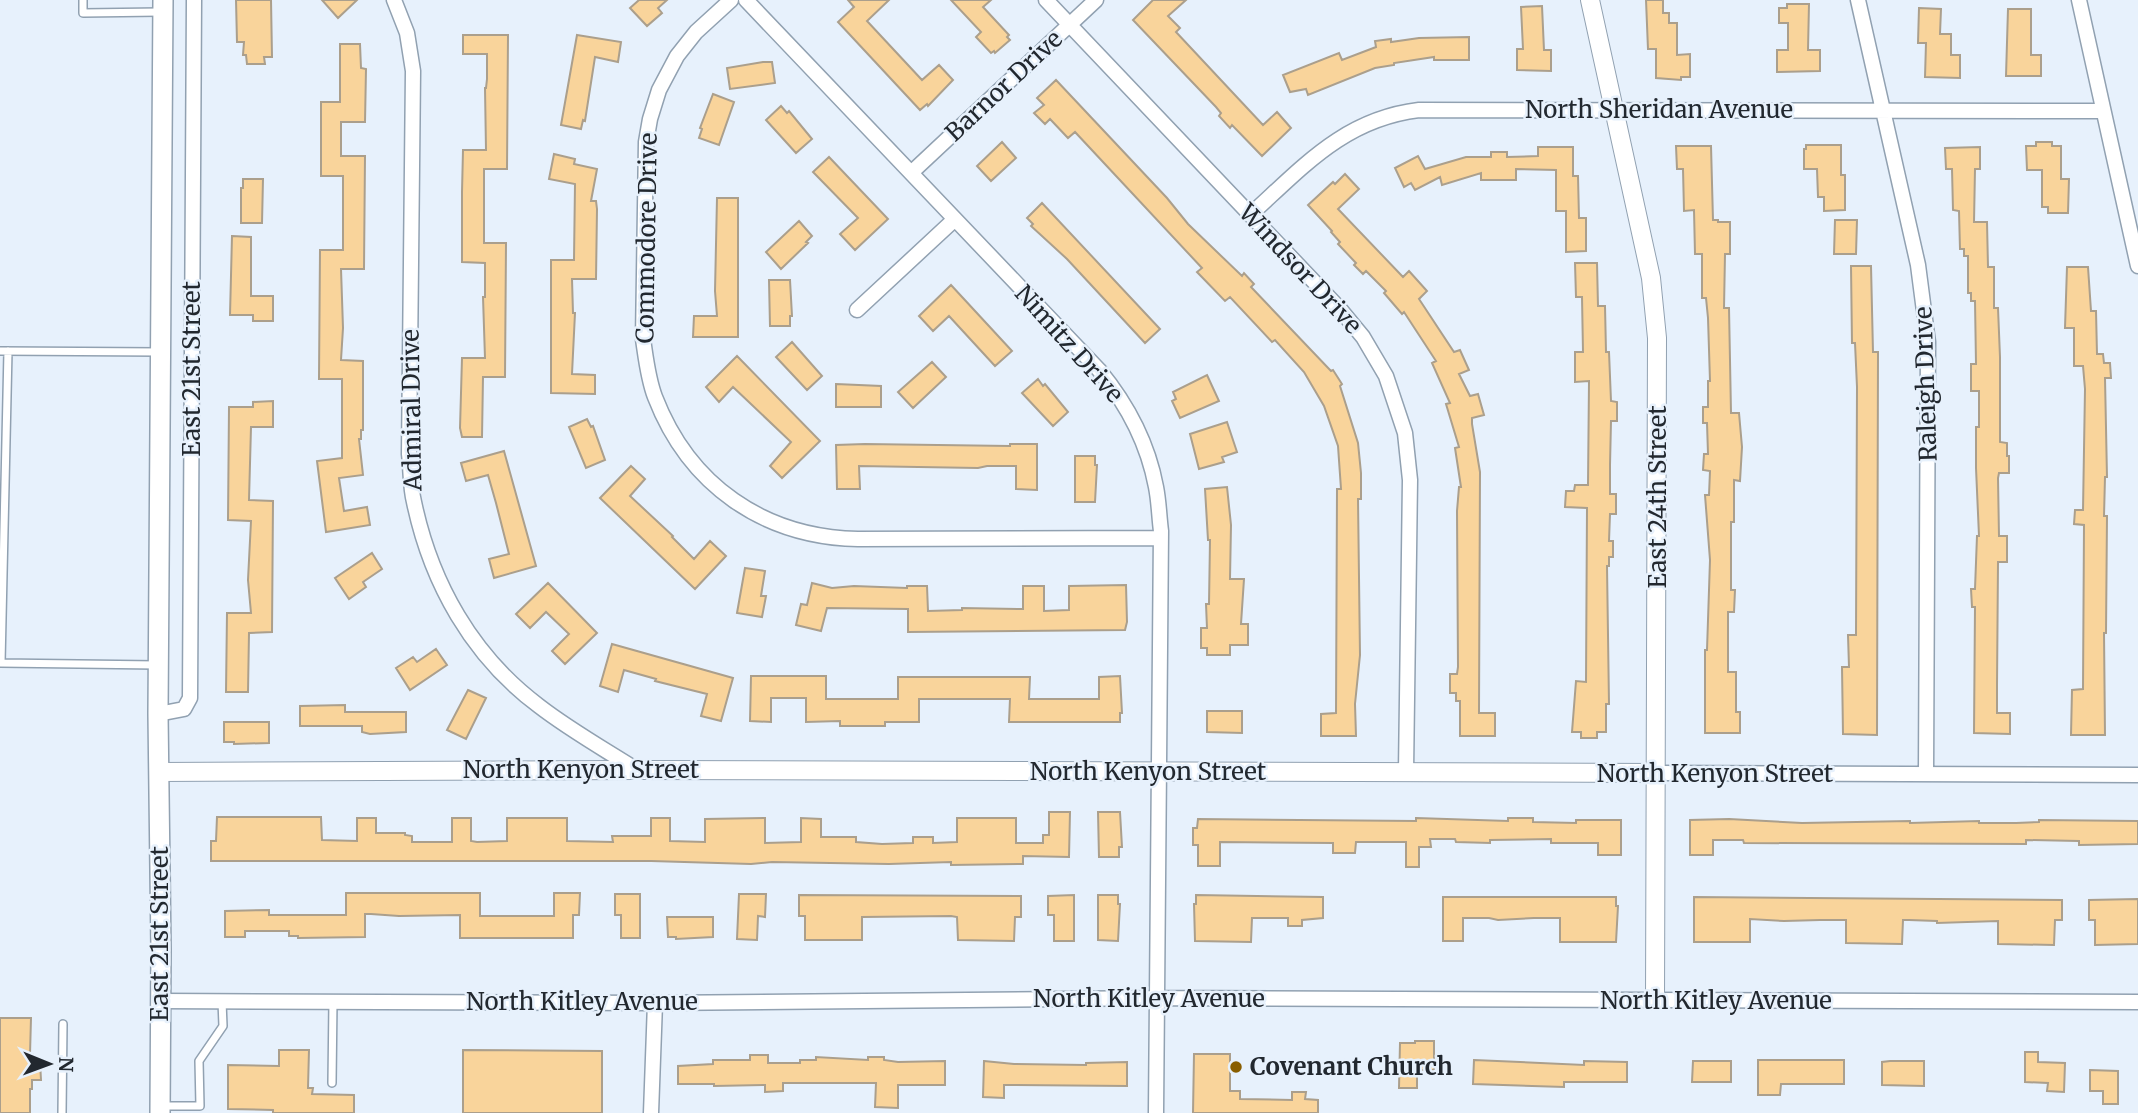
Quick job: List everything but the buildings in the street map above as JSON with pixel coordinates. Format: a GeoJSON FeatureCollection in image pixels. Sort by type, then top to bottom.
{"type":"FeatureCollection","features":[{"type":"Feature","properties":{"kind":"main road","name":"East 21st Street"},"geometry":{"type":"LineString","coordinates":[[160,1110],[158,714],[163,6]]}},
{"type":"Feature","properties":{"kind":"street","name":"East 21st Street"},"geometry":{"type":"LineString","coordinates":[[158,714],[184,709],[190,698],[194,0]]}},
{"type":"Feature","properties":{"kind":"street","name":"Admiral Drive"},"geometry":{"type":"LineString","coordinates":[[394,0],[407,33],[413,71],[409,454],[414,502],[428,555],[455,613],[482,652],[504,676],[559,721],[637,770]]}},
{"type":"Feature","properties":{"kind":"street","name":"Commodore Drive"},"geometry":{"type":"LineString","coordinates":[[731,0],[696,32],[673,62],[654,104],[646,142],[643,339],[647,369],[661,412],[675,439],[693,463],[719,490],[757,515],[785,527],[821,536],[1161,538]]}},
{"type":"Feature","properties":{"kind":"street","name":"Nimitz Drive"},"geometry":{"type":"LineString","coordinates":[[746,0],[1099,370],[1122,401],[1137,428],[1151,463],[1161,538],[1156,1113]]}},
{"type":"Feature","properties":{"kind":"street","name":"Windsor Drive"},"geometry":{"type":"LineString","coordinates":[[1046,0],[1339,308],[1359,331],[1386,376],[1405,433],[1410,480],[1406,772]]}},
{"type":"Feature","properties":{"kind":"street","name":"Barnor Drive"},"geometry":{"type":"LineString","coordinates":[[911,173],[1096,0]]}},
{"type":"Feature","properties":{"kind":"street","name":"East 24th Street"},"geometry":{"type":"LineString","coordinates":[[1590,0],[1651,278],[1657,338],[1655,1001]]}},
{"type":"Feature","properties":{"kind":"street","name":"Raleigh Drive"},"geometry":{"type":"LineString","coordinates":[[1858,0],[1918,265],[1928,350],[1926,774]]}},
{"type":"Feature","properties":{"kind":"street"},"geometry":{"type":"LineString","coordinates":[[2078,0],[2138,266]]}},
{"type":"Feature","properties":{"kind":"street","name":"North Sheridan Avenue"},"geometry":{"type":"LineString","coordinates":[[1250,215],[1332,142],[1358,126],[1388,116],[1426,109],[2103,111]]}},
{"type":"Feature","properties":{"kind":"street"},"geometry":{"type":"LineString","coordinates":[[857,310],[955,219]]}},
{"type":"Feature","properties":{"kind":"street","name":"North Kenyon Street"},"geometry":{"type":"LineString","coordinates":[[159,772],[637,770],[2138,775]]}},
{"type":"Feature","properties":{"kind":"street","name":"North Kitley Avenue"},"geometry":{"type":"LineString","coordinates":[[161,1001],[655,1003],[1157,998],[2138,1002]]}},
{"type":"Feature","properties":{"kind":"street"},"geometry":{"type":"LineString","coordinates":[[651,1113],[655,1003]]}},
{"type":"Feature","properties":{"kind":"lane"},"geometry":{"type":"LineString","coordinates":[[83,0],[83,13],[163,6]]}},
{"type":"Feature","properties":{"kind":"lane"},"geometry":{"type":"LineString","coordinates":[[159,665],[0,663],[4,351],[161,352]]}},
{"type":"Feature","properties":{"kind":"lane"},"geometry":{"type":"LineString","coordinates":[[332,1083],[333,1000]]}},
{"type":"Feature","properties":{"kind":"lane"},"geometry":{"type":"LineString","coordinates":[[160,1110],[200,1106],[199,1061],[223,1026],[222,1001]]}},
{"type":"Feature","properties":{"kind":"lane"},"geometry":{"type":"LineString","coordinates":[[62,1113],[64,1024]]}},
{"type":"Feature","properties":{"kind":"place","name":"Covenant Church"},"geometry":{"type":"Point","coordinates":[1236,1067]}}]}
